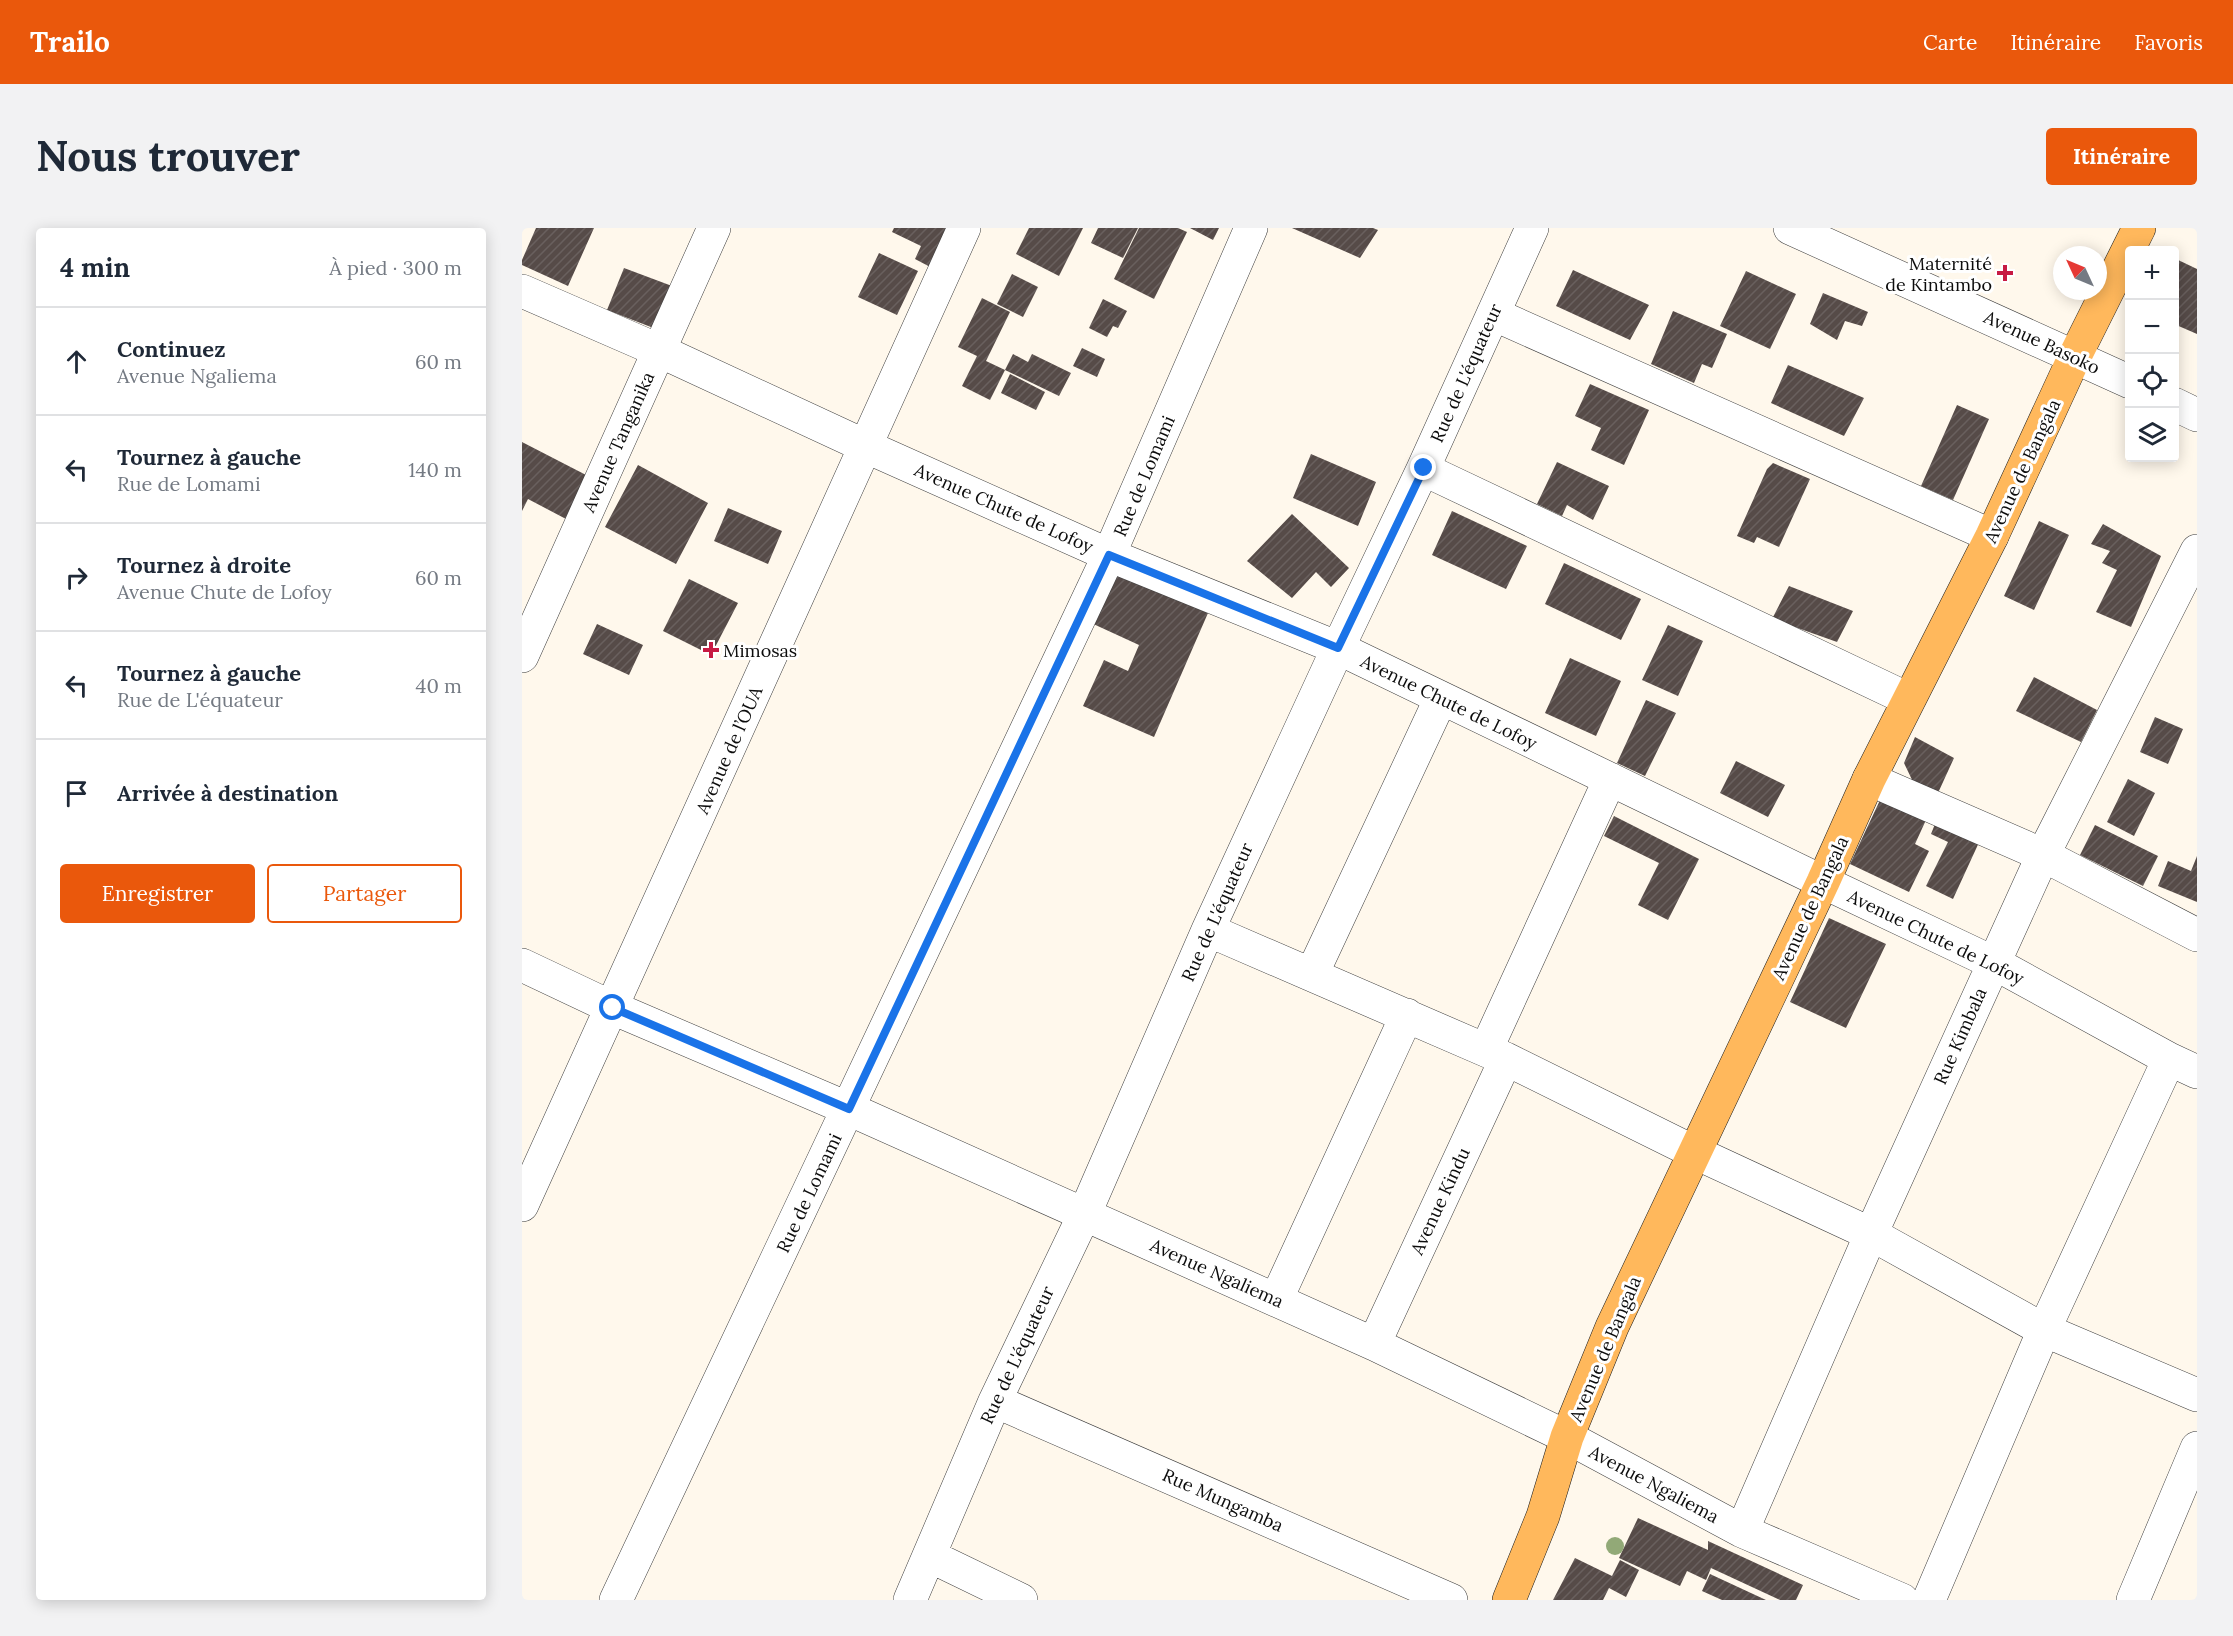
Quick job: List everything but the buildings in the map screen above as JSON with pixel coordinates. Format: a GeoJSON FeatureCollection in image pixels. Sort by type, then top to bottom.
{"type":"FeatureCollection","features":[{"type":"Feature","properties":{"kind":"main road","name":"Avenue de Bangala"},"geometry":{"type":"LineString","coordinates":[[1509,1600],[1543,1516],[1567,1437],[1612,1327],[1823,882],[1869,779],[1992,536],[2075,356],[2139,228]]}},
{"type":"Feature","properties":{"kind":"street","name":"Avenue Tanganika"},"geometry":{"type":"LineString","coordinates":[[522,656],[714,228]]}},
{"type":"Feature","properties":{"kind":"street","name":"Avenue de l’OUA"},"geometry":{"type":"LineString","coordinates":[[522,1205],[964,228]]}},
{"type":"Feature","properties":{"kind":"street","name":"Rue de Lomami"},"geometry":{"type":"LineString","coordinates":[[616,1600],[1109,555],[1251,228]]}},
{"type":"Feature","properties":{"kind":"street","name":"Rue de L'équateur"},"geometry":{"type":"LineString","coordinates":[[910,1600],[995,1401],[1085,1213],[1208,930],[1424,468],[1532,228]]}},
{"type":"Feature","properties":{"kind":"street","name":"Avenue Basoko"},"geometry":{"type":"LineString","coordinates":[[1790,228],[2125,380]]}},
{"type":"Feature","properties":{"kind":"street","name":"Avenue Chute de Lofoy"},"geometry":{"type":"LineString","coordinates":[[522,291],[660,351],[1109,555],[1338,648],[1994,963],[2183,1066]]}},
{"type":"Feature","properties":{"kind":"street"},"geometry":{"type":"LineString","coordinates":[[1493,314],[1992,536]]}},
{"type":"Feature","properties":{"kind":"street"},"geometry":{"type":"LineString","coordinates":[[2179,406],[2197,415]]}},
{"type":"Feature","properties":{"kind":"street"},"geometry":{"type":"LineString","coordinates":[[1424,468],[1908,699]]}},
{"type":"Feature","properties":{"kind":"street","name":"Rue Kimbala"},"geometry":{"type":"LineString","coordinates":[[1742,1531],[1870,1234],[2043,855],[2197,551]]}},
{"type":"Feature","properties":{"kind":"street"},"geometry":{"type":"LineString","coordinates":[[1311,974],[1441,698]]}},
{"type":"Feature","properties":{"kind":"street","name":"Avenue Kindu"},"geometry":{"type":"LineString","coordinates":[[1374,1344],[1610,779]]}},
{"type":"Feature","properties":{"kind":"street"},"geometry":{"type":"LineString","coordinates":[[1869,779],[2043,855],[2197,935]]}},
{"type":"Feature","properties":{"kind":"street"},"geometry":{"type":"LineString","coordinates":[[1208,930],[1496,1054],[1694,1152],[1870,1234],[2044,1330],[2197,1395]]}},
{"type":"Feature","properties":{"kind":"street","name":"Avenue Ngaliema"},"geometry":{"type":"LineString","coordinates":[[522,965],[613,1008],[1085,1213],[1374,1344],[1567,1437],[1742,1531],[1902,1600]]}},
{"type":"Feature","properties":{"kind":"street"},"geometry":{"type":"LineString","coordinates":[[1276,1300],[1407,1015]]}},
{"type":"Feature","properties":{"kind":"street"},"geometry":{"type":"LineString","coordinates":[[1929,1600],[2044,1330],[2183,1066]]}},
{"type":"Feature","properties":{"kind":"street","name":"Rue Mungamba"},"geometry":{"type":"LineString","coordinates":[[995,1401],[1451,1600]]}},
{"type":"Feature","properties":{"kind":"street"},"geometry":{"type":"LineString","coordinates":[[2133,1600],[2197,1448]]}},
{"type":"Feature","properties":{"kind":"street"},"geometry":{"type":"LineString","coordinates":[[930,1556],[1021,1600]]}},
{"type":"Feature","properties":{"kind":"place","name":"Maternité de Kintambo"},"geometry":{"type":"Point","coordinates":[2005,273]}},
{"type":"Feature","properties":{"kind":"place","name":"Mimosas"},"geometry":{"type":"Point","coordinates":[711,650]}},
{"type":"Feature","properties":{"kind":"route"},"geometry":{"type":"LineString","coordinates":[[613,1008],[849,1109],[1109,555],[1338,648],[1424,468]]}}]}
